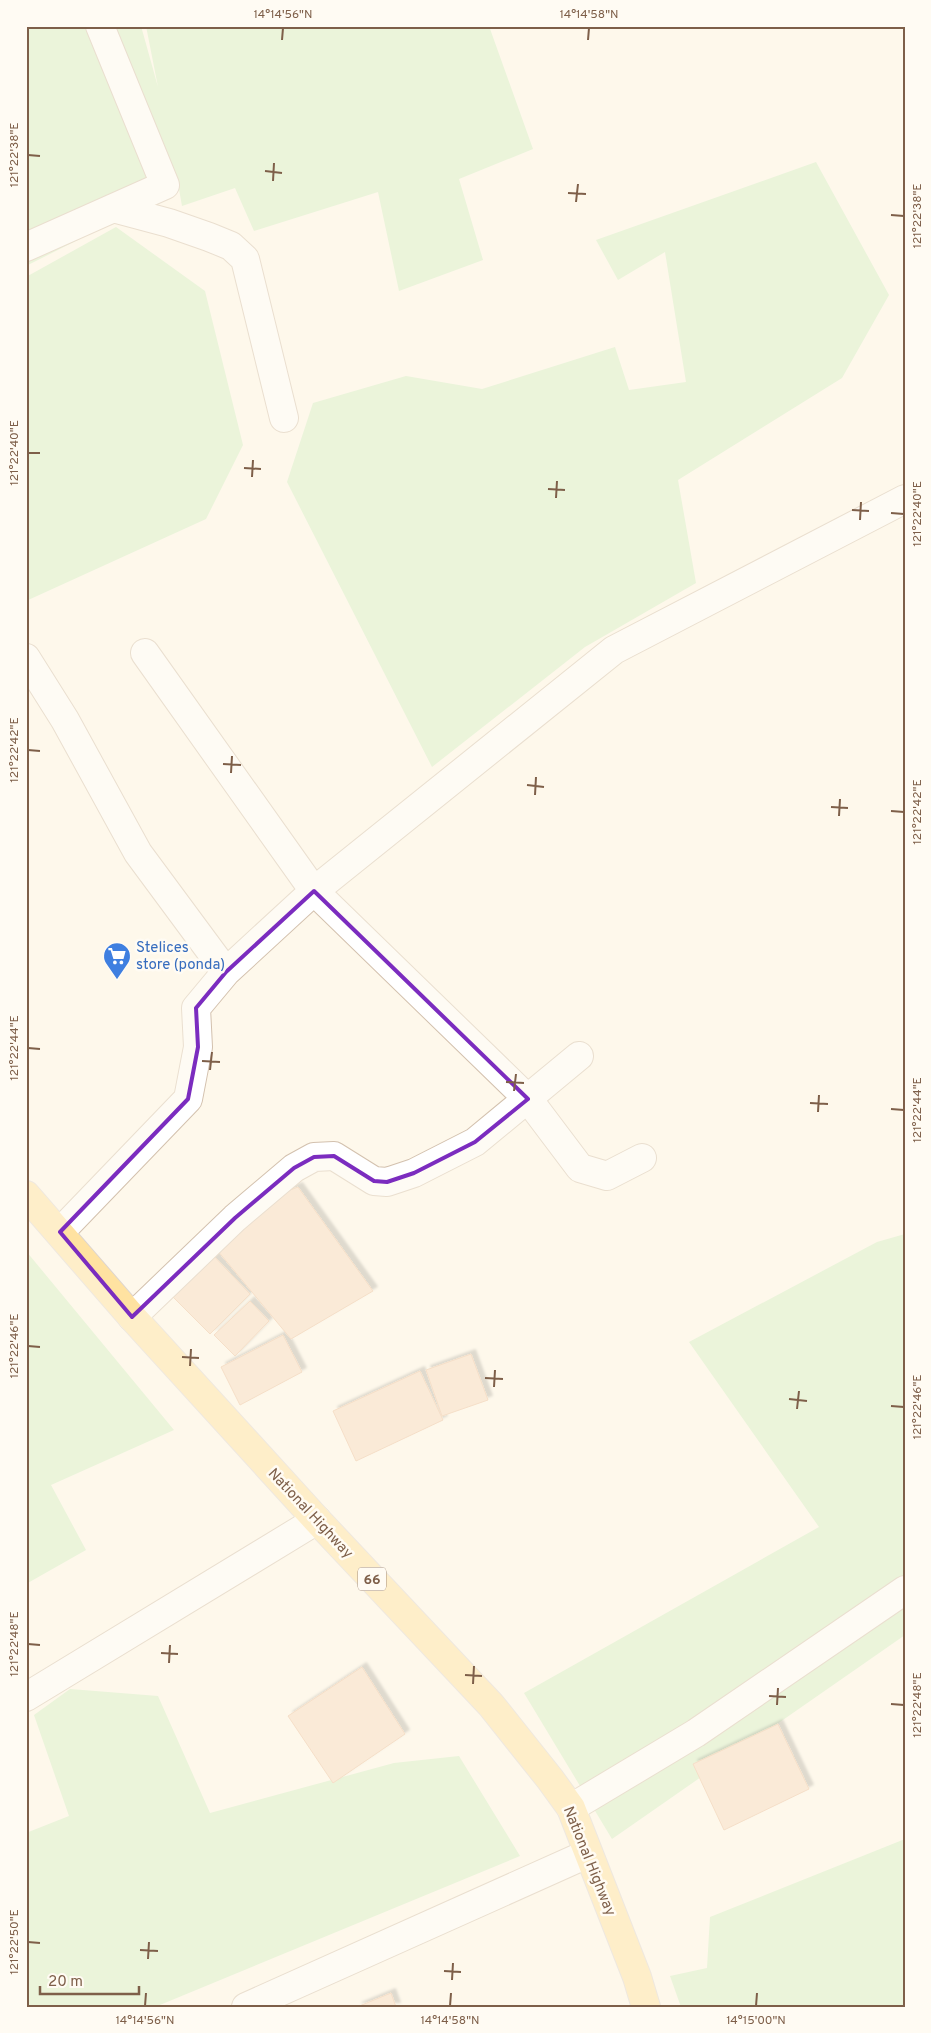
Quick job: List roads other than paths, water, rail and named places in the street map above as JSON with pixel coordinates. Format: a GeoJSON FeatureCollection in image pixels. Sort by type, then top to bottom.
{"type":"FeatureCollection","features":[{"type":"Feature","properties":{"kind":"main road","name":"National Highway"},"geometry":{"type":"LineString","coordinates":[[26,1195],[132,1317],[317,1520],[491,1705],[571,1808],[587,1854],[637,1977],[646,2007]]}},
{"type":"Feature","properties":{"kind":"street"},"geometry":{"type":"LineString","coordinates":[[26,247],[165,185],[100,26]]}},
{"type":"Feature","properties":{"kind":"street"},"geometry":{"type":"LineString","coordinates":[[113,208],[209,236],[231,246],[245,259],[284,418]]}},
{"type":"Feature","properties":{"kind":"street"},"geometry":{"type":"LineString","coordinates":[[60,1232],[188,1099],[198,1047],[196,1008],[226,972],[314,892],[614,650],[905,500]]}},
{"type":"Feature","properties":{"kind":"street"},"geometry":{"type":"LineString","coordinates":[[145,653],[314,892],[528,1099],[580,1168],[606,1176],[642,1158]]}},
{"type":"Feature","properties":{"kind":"street"},"geometry":{"type":"LineString","coordinates":[[26,658],[65,720],[138,853],[226,972]]}},
{"type":"Feature","properties":{"kind":"street"},"geometry":{"type":"LineString","coordinates":[[132,1317],[235,1218],[294,1168],[314,1157],[334,1156],[374,1181],[387,1182],[414,1174],[475,1142],[579,1056]]}},
{"type":"Feature","properties":{"kind":"street"},"geometry":{"type":"LineString","coordinates":[[26,1697],[317,1520]]}},
{"type":"Feature","properties":{"kind":"street"},"geometry":{"type":"LineString","coordinates":[[571,1808],[696,1733],[905,1590]]}},
{"type":"Feature","properties":{"kind":"street"},"geometry":{"type":"LineString","coordinates":[[246,2007],[587,1854]]}},
{"type":"Feature","properties":{"kind":"place","name":"Stelices store (ponda)"},"geometry":{"type":"Point","coordinates":[117,980]}}]}
